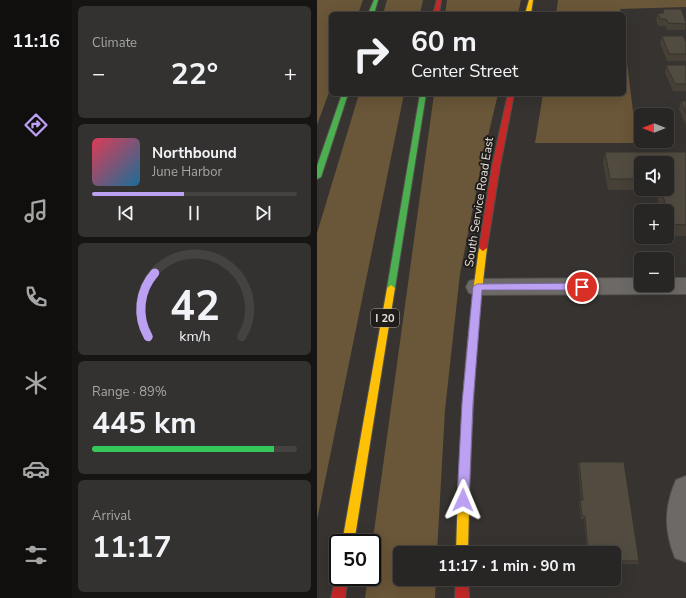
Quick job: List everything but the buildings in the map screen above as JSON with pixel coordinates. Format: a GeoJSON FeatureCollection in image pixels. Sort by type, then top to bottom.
{"type":"FeatureCollection","features":[{"type":"Feature","properties":{"kind":"main road"},"geometry":{"type":"LineString","coordinates":[[372,12],[376,0]]}},
{"type":"Feature","properties":{"kind":"main road"},"geometry":{"type":"LineString","coordinates":[[436,12],[439,0]]}},
{"type":"Feature","properties":{"kind":"main road"},"geometry":{"type":"LineString","coordinates":[[528,12],[531,0]]}},
{"type":"Feature","properties":{"kind":"main road"},"geometry":{"type":"LineString","coordinates":[[317,177],[344,96]]}},
{"type":"Feature","properties":{"kind":"main road","name":"I 20"},"geometry":{"type":"LineString","coordinates":[[350,534],[423,96]]}},
{"type":"Feature","properties":{"kind":"main road","name":"South Service Road East"},"geometry":{"type":"LineString","coordinates":[[462,546],[467,403],[477,287],[498,156],[511,96]]}},
{"type":"Feature","properties":{"kind":"main road"},"geometry":{"type":"LineString","coordinates":[[338,598],[340,586]]}},
{"type":"Feature","properties":{"kind":"main road"},"geometry":{"type":"LineString","coordinates":[[462,586],[462,598]]}},
{"type":"Feature","properties":{"kind":"street"},"geometry":{"type":"LineString","coordinates":[[477,287],[686,286]]}},
{"type":"Feature","properties":{"kind":"street"},"geometry":{"type":"LineString","coordinates":[[686,490],[681,502],[680,514],[686,547]]}},
{"type":"Feature","properties":{"kind":"shaded area"},"geometry":{"type":"Polygon","coordinates":[[[317,0],[363,0],[359,12],[329,12],[329,92],[317,125],[317,0]]]}},
{"type":"Feature","properties":{"kind":"shaded area"},"geometry":{"type":"Polygon","coordinates":[[[387,0],[423,0],[420,12],[384,12],[387,0]]]}},
{"type":"Feature","properties":{"kind":"shaded area"},"geometry":{"type":"Polygon","coordinates":[[[447,0],[521,0],[518,12],[445,12],[447,0]]]}},
{"type":"Feature","properties":{"kind":"shaded area"},"geometry":{"type":"Polygon","coordinates":[[[558,0],[686,0],[686,7],[620,9],[621,12],[556,12],[558,0]]]}},
{"type":"Feature","properties":{"kind":"shaded area"},"geometry":{"type":"Polygon","coordinates":[[[626,55],[634,119],[634,143],[535,143],[543,96],[626,96],[626,55]]]}},
{"type":"Feature","properties":{"kind":"shaded area"},"geometry":{"type":"Polygon","coordinates":[[[358,96],[404,96],[317,520],[317,233],[358,96]]]}},
{"type":"Feature","properties":{"kind":"shaded area"},"geometry":{"type":"Polygon","coordinates":[[[434,96],[498,96],[483,157],[460,274],[445,410],[437,546],[393,546],[393,586],[436,586],[435,598],[365,598],[367,586],[381,586],[381,534],[374,534],[434,96]]]}},
{"type":"Feature","properties":{"kind":"traffic: fast"},"geometry":{"type":"LineString","coordinates":[[372,12],[376,0]]}},
{"type":"Feature","properties":{"kind":"traffic: fast"},"geometry":{"type":"LineString","coordinates":[[317,177],[344,96]]}},
{"type":"Feature","properties":{"kind":"traffic: fast"},"geometry":{"type":"LineString","coordinates":[[391,288],[423,96]]}},
{"type":"Feature","properties":{"kind":"traffic: slow"},"geometry":{"type":"LineString","coordinates":[[528,12],[531,0]]}},
{"type":"Feature","properties":{"kind":"traffic: slow"},"geometry":{"type":"LineString","coordinates":[[462,546],[470,362],[483,248]]}},
{"type":"Feature","properties":{"kind":"traffic: slow"},"geometry":{"type":"LineString","coordinates":[[350,534],[391,288]]}},
{"type":"Feature","properties":{"kind":"traffic: jam"},"geometry":{"type":"LineString","coordinates":[[436,12],[439,0]]}},
{"type":"Feature","properties":{"kind":"traffic: jam"},"geometry":{"type":"LineString","coordinates":[[483,248],[496,166],[511,96]]}},
{"type":"Feature","properties":{"kind":"traffic: jam"},"geometry":{"type":"LineString","coordinates":[[338,598],[340,586]]}},
{"type":"Feature","properties":{"kind":"traffic: jam"},"geometry":{"type":"LineString","coordinates":[[462,586],[462,598]]}},
{"type":"Feature","properties":{"kind":"route"},"geometry":{"type":"LineString","coordinates":[[463,500],[467,403],[477,287],[582,287]]}}]}
